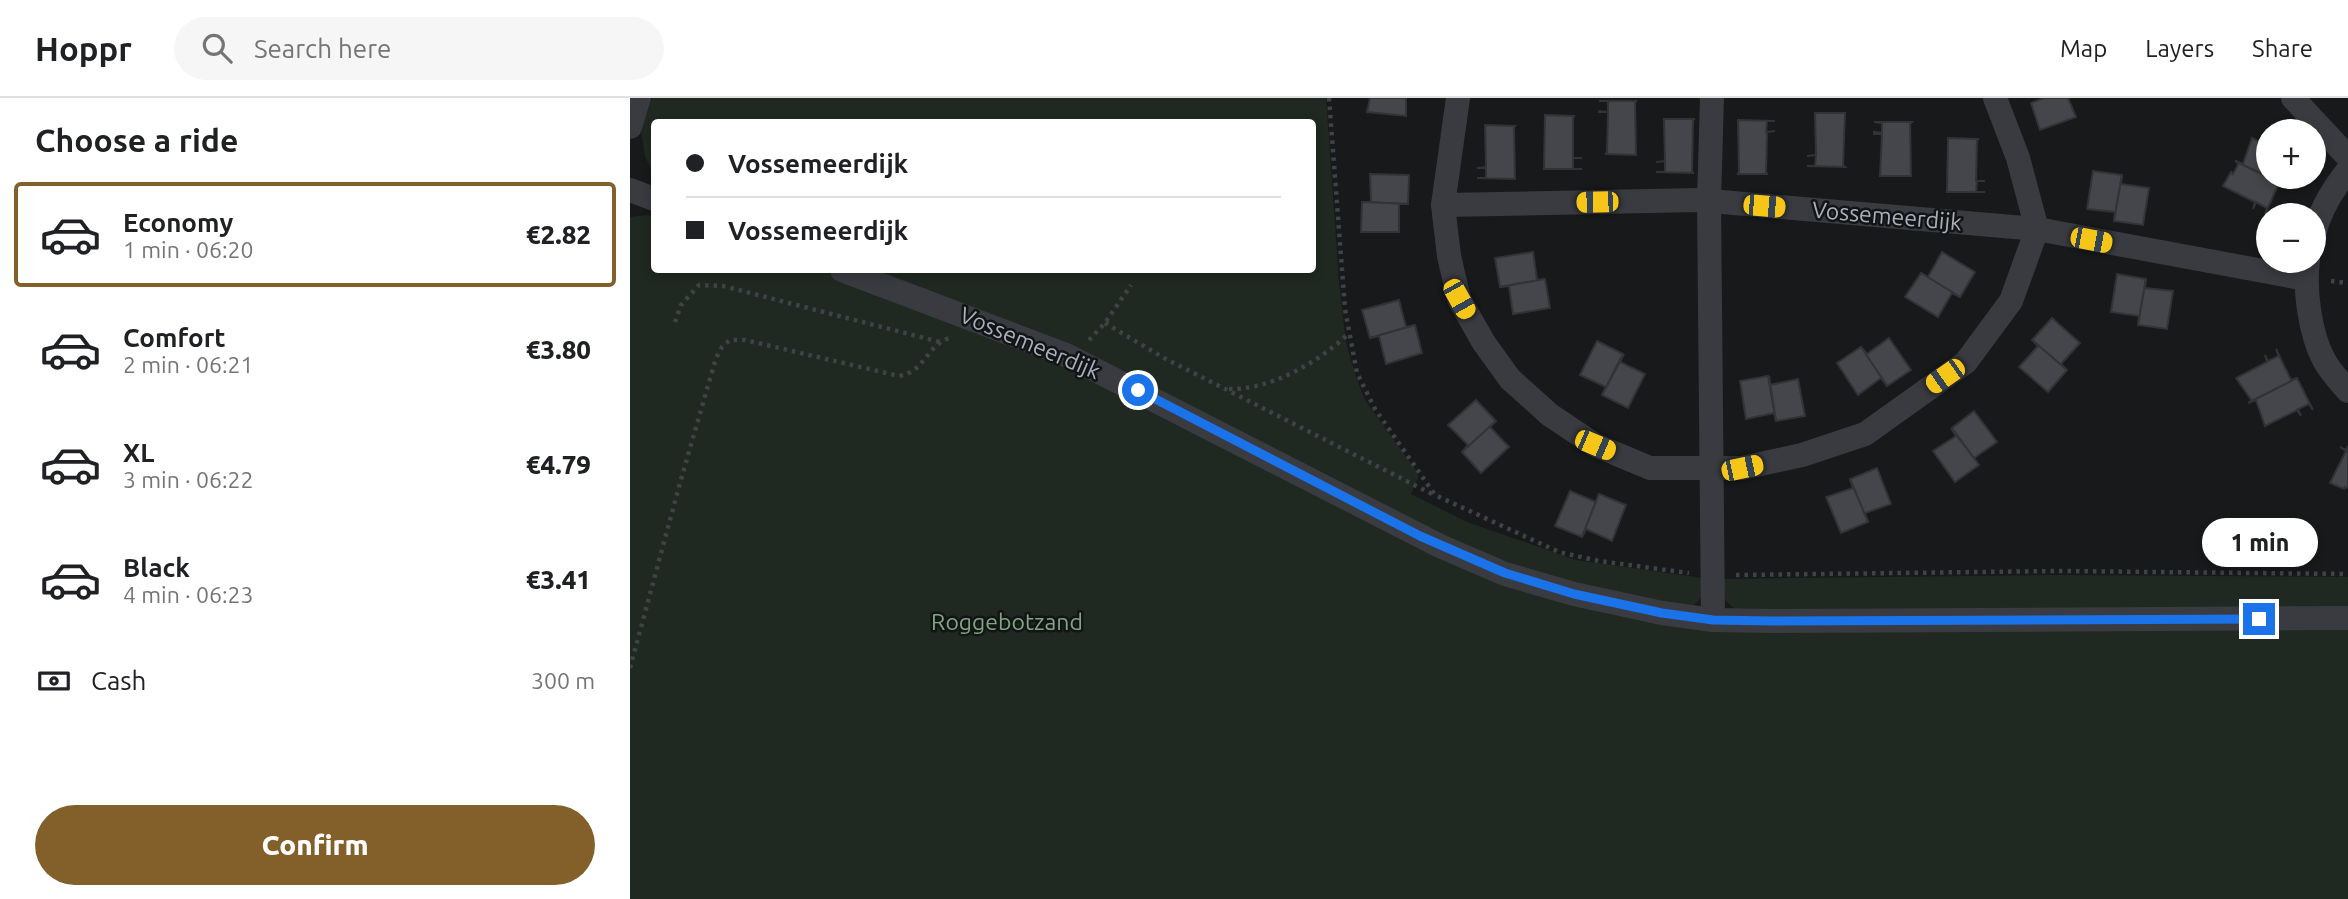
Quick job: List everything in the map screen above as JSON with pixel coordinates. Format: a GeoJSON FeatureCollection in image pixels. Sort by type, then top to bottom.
{"type":"FeatureCollection","features":[{"type":"Feature","properties":{"kind":"street"},"geometry":{"type":"LineString","coordinates":[[630,127],[639,98]]}},
{"type":"Feature","properties":{"kind":"street"},"geometry":{"type":"LineString","coordinates":[[1458,98],[1443,205],[1449,256],[1459,299],[1484,343],[1510,379],[1549,415],[1606,449],[1650,468],[1742,468],[1790,458],[1865,433],[1966,362],[2011,302],[2036,229],[2018,158],[1995,98]]}},
{"type":"Feature","properties":{"kind":"street"},"geometry":{"type":"LineString","coordinates":[[1712,98],[1709,201],[1713,620]]}},
{"type":"Feature","properties":{"kind":"street"},"geometry":{"type":"LineString","coordinates":[[2293,98],[2348,157]]}},
{"type":"Feature","properties":{"kind":"street"},"geometry":{"type":"LineString","coordinates":[[2326,203],[2348,170]]}},
{"type":"Feature","properties":{"kind":"street"},"geometry":{"type":"LineString","coordinates":[[630,190],[651,198]]}},
{"type":"Feature","properties":{"kind":"street","name":"Vossemeerdijk"},"geometry":{"type":"LineString","coordinates":[[1443,205],[1709,201],[2036,229],[2256,262]]}},
{"type":"Feature","properties":{"kind":"street","name":"Vossemeerdijk"},"geometry":{"type":"LineString","coordinates":[[850,273],[1072,358],[1440,545],[1505,573],[1616,604],[1713,620],[2348,618]]}},
{"type":"Feature","properties":{"kind":"street","name":"Vossemeerdijk"},"geometry":{"type":"LineString","coordinates":[[2307,273],[2312,319],[2323,359],[2348,391]]}},
{"type":"Feature","properties":{"kind":"path"},"geometry":{"type":"LineString","coordinates":[[675,322],[681,305],[699,285],[723,286],[940,342]]}},
{"type":"Feature","properties":{"kind":"path"},"geometry":{"type":"LineString","coordinates":[[1072,358],[1105,323],[1131,285]]}},
{"type":"Feature","properties":{"kind":"path"},"geometry":{"type":"LineString","coordinates":[[1105,323],[1164,358],[1435,495]]}},
{"type":"Feature","properties":{"kind":"path"},"geometry":{"type":"LineString","coordinates":[[1227,389],[1251,387],[1297,370],[1349,333]]}},
{"type":"Feature","properties":{"kind":"path"},"geometry":{"type":"LineString","coordinates":[[630,668],[683,470],[716,358],[722,347],[730,340],[745,340],[898,376],[913,373],[940,342],[952,337]]}},
{"type":"Feature","properties":{"kind":"green space","name":"Roggebotzand"},"geometry":{"type":"Polygon","coordinates":[[[652,98],[1326,98],[1346,343],[1365,400],[1417,472],[1418,477],[1411,494],[1467,522],[1576,560],[1703,578],[1701,598],[1694,605],[1604,610],[2348,628],[2348,899],[630,899],[630,217],[651,216],[651,273],[1316,273],[1316,119],[651,119],[651,169],[645,156],[641,131],[652,98]]]}},
{"type":"Feature","properties":{"kind":"green space"},"geometry":{"type":"Polygon","coordinates":[[[2059,575],[2348,577],[2348,611],[1736,610],[1725,600],[1721,579],[2059,575]]]}},
{"type":"Feature","properties":{"kind":"building"},"geometry":{"type":"Polygon","coordinates":[[[1370,98],[1406,98],[1406,116],[1367,112],[1370,98]]]}},
{"type":"Feature","properties":{"kind":"building"},"geometry":{"type":"Polygon","coordinates":[[[2044,98],[2068,98],[2076,117],[2040,130],[2031,103],[2044,98]]]}},
{"type":"Feature","properties":{"kind":"building"},"geometry":{"type":"Polygon","coordinates":[[[1608,101],[1637,101],[1636,155],[1605,154],[1608,101]]]}},
{"type":"Feature","properties":{"kind":"building"},"geometry":{"type":"Polygon","coordinates":[[[1815,113],[1845,113],[1845,167],[1807,166],[1815,166],[1815,113]]]}},
{"type":"Feature","properties":{"kind":"building"},"geometry":{"type":"Polygon","coordinates":[[[1545,115],[1575,116],[1573,169],[1544,169],[1545,115]]]}},
{"type":"Feature","properties":{"kind":"building"},"geometry":{"type":"Polygon","coordinates":[[[1664,119],[1695,119],[1694,173],[1656,172],[1665,172],[1664,119]]]}},
{"type":"Feature","properties":{"kind":"building"},"geometry":{"type":"Polygon","coordinates":[[[1738,120],[1775,121],[1767,121],[1766,132],[1775,131],[1767,132],[1768,174],[1737,174],[1738,120]]]}},
{"type":"Feature","properties":{"kind":"building"},"geometry":{"type":"Polygon","coordinates":[[[1874,122],[1912,122],[1911,176],[1880,176],[1882,134],[1874,132],[1882,133],[1882,123],[1874,122]]]}},
{"type":"Feature","properties":{"kind":"building"},"geometry":{"type":"Polygon","coordinates":[[[1485,125],[1515,126],[1515,179],[1477,178],[1486,178],[1486,168],[1477,168],[1486,167],[1485,125]]]}},
{"type":"Feature","properties":{"kind":"building"},"geometry":{"type":"Polygon","coordinates":[[[1948,138],[1979,139],[1976,192],[1947,192],[1948,138]]]}},
{"type":"Feature","properties":{"kind":"building"},"geometry":{"type":"Polygon","coordinates":[[[2252,138],[2256,140],[2256,171],[2235,161],[2243,164],[2252,138]]]}},
{"type":"Feature","properties":{"kind":"building"},"geometry":{"type":"Polygon","coordinates":[[[2235,161],[2256,171],[2256,189],[2276,189],[2270,203],[2256,202],[2253,209],[2255,202],[2223,186],[2239,163],[2235,161]]]}},
{"type":"Feature","properties":{"kind":"building"},"geometry":{"type":"Polygon","coordinates":[[[2093,171],[2122,175],[2114,221],[2115,212],[2087,209],[2093,171]]]}},
{"type":"Feature","properties":{"kind":"building"},"geometry":{"type":"Polygon","coordinates":[[[1370,174],[1409,175],[1408,204],[1362,202],[1371,202],[1370,174]]]}},
{"type":"Feature","properties":{"kind":"building"},"geometry":{"type":"Polygon","coordinates":[[[2122,175],[2121,184],[2149,188],[2143,225],[2114,221],[2122,175]]]}},
{"type":"Feature","properties":{"kind":"building"},"geometry":{"type":"Polygon","coordinates":[[[1362,202],[1408,204],[1399,204],[1399,232],[1361,232],[1362,202]]]}},
{"type":"Feature","properties":{"kind":"building"},"geometry":{"type":"Polygon","coordinates":[[[1533,252],[1537,280],[1545,279],[1500,287],[1495,258],[1533,252]]]}},
{"type":"Feature","properties":{"kind":"building"},"geometry":{"type":"Polygon","coordinates":[[[1942,252],[1975,272],[1960,297],[1921,273],[1928,277],[1942,252]]]}},
{"type":"Feature","properties":{"kind":"building"},"geometry":{"type":"Polygon","coordinates":[[[1921,273],[1960,297],[1952,293],[1938,317],[1905,297],[1921,273]]]}},
{"type":"Feature","properties":{"kind":"building"},"geometry":{"type":"Polygon","coordinates":[[[2117,274],[2146,279],[2138,325],[2139,316],[2111,312],[2117,274]]]}},
{"type":"Feature","properties":{"kind":"building"},"geometry":{"type":"Polygon","coordinates":[[[1545,279],[1550,308],[1513,314],[1509,286],[1500,287],[1545,279]]]}},
{"type":"Feature","properties":{"kind":"building"},"geometry":{"type":"Polygon","coordinates":[[[2146,279],[2145,288],[2173,291],[2167,329],[2138,325],[2146,279]]]}},
{"type":"Feature","properties":{"kind":"building"},"geometry":{"type":"Polygon","coordinates":[[[1399,300],[1406,327],[1415,325],[1370,338],[1362,310],[1399,300]]]}},
{"type":"Feature","properties":{"kind":"building"},"geometry":{"type":"Polygon","coordinates":[[[2052,318],[2080,343],[2061,364],[2067,370],[2032,340],[2052,318]]]}},
{"type":"Feature","properties":{"kind":"building"},"geometry":{"type":"Polygon","coordinates":[[[1415,325],[1422,353],[1386,364],[1379,336],[1370,338],[1415,325]]]}},
{"type":"Feature","properties":{"kind":"building"},"geometry":{"type":"Polygon","coordinates":[[[1889,338],[1911,370],[1887,386],[1861,347],[1867,354],[1889,338]]]}},
{"type":"Feature","properties":{"kind":"building"},"geometry":{"type":"Polygon","coordinates":[[[2032,340],[2067,370],[2048,392],[2019,367],[2038,346],[2032,340]]]}},
{"type":"Feature","properties":{"kind":"building"},"geometry":{"type":"Polygon","coordinates":[[[1597,341],[1623,354],[1602,395],[1606,387],[1580,375],[1597,341]]]}},
{"type":"Feature","properties":{"kind":"building"},"geometry":{"type":"Polygon","coordinates":[[[1861,347],[1887,386],[1881,378],[1858,395],[1837,363],[1861,347]]]}},
{"type":"Feature","properties":{"kind":"building"},"geometry":{"type":"Polygon","coordinates":[[[2276,349],[2291,380],[2297,378],[2252,401],[2236,378],[2267,362],[2265,355],[2268,361],[2279,356],[2276,349]]]}},
{"type":"Feature","properties":{"kind":"building"},"geometry":{"type":"Polygon","coordinates":[[[1624,354],[1620,362],[1645,374],[1628,408],[1602,395],[1624,354]]]}},
{"type":"Feature","properties":{"kind":"building"},"geometry":{"type":"Polygon","coordinates":[[[1768,376],[1776,421],[1774,413],[1746,419],[1740,381],[1768,376]]]}},
{"type":"Feature","properties":{"kind":"building"},"geometry":{"type":"Polygon","coordinates":[[[2297,378],[2313,410],[2309,404],[2298,409],[2301,416],[2297,410],[2265,426],[2256,400],[2248,403],[2297,378]]]}},
{"type":"Feature","properties":{"kind":"building"},"geometry":{"type":"Polygon","coordinates":[[[1798,379],[1805,416],[1776,421],[1770,385],[1798,379]]]}},
{"type":"Feature","properties":{"kind":"building"},"geometry":{"type":"Polygon","coordinates":[[[1476,400],[1496,421],[1462,452],[1468,445],[1448,425],[1476,400]]]}},
{"type":"Feature","properties":{"kind":"building"},"geometry":{"type":"Polygon","coordinates":[[[1974,411],[1997,442],[1974,458],[1979,465],[1952,428],[1974,411]]]}},
{"type":"Feature","properties":{"kind":"building"},"geometry":{"type":"Polygon","coordinates":[[[1496,421],[1490,427],[1509,447],[1481,473],[1462,452],[1496,421]]]}},
{"type":"Feature","properties":{"kind":"building"},"geometry":{"type":"Polygon","coordinates":[[[1951,428],[1979,465],[1955,482],[1933,451],[1956,436],[1951,428]]]}},
{"type":"Feature","properties":{"kind":"building"},"geometry":{"type":"Polygon","coordinates":[[[2348,446],[2348,488],[2344,489],[2330,483],[2346,451],[2340,447],[2346,450],[2348,446]]]}},
{"type":"Feature","properties":{"kind":"building"},"geometry":{"type":"Polygon","coordinates":[[[1877,468],[1891,504],[1865,513],[1868,522],[1850,479],[1877,468]]]}},
{"type":"Feature","properties":{"kind":"building"},"geometry":{"type":"Polygon","coordinates":[[[1850,479],[1868,522],[1841,533],[1826,497],[1853,488],[1850,479]]]}},
{"type":"Feature","properties":{"kind":"building"},"geometry":{"type":"Polygon","coordinates":[[[1570,491],[1596,502],[1582,537],[1555,526],[1570,491]]]}},
{"type":"Feature","properties":{"kind":"building"},"geometry":{"type":"Polygon","coordinates":[[[1599,494],[1626,505],[1612,541],[1586,529],[1582,537],[1599,494]]]}},
{"type":"Feature","properties":{"kind":"building"},"geometry":{"type":"Polygon","coordinates":[[[2247,546],[2270,546],[2270,556],[2247,557],[2247,546]]]}},
{"type":"Feature","properties":{"kind":"route"},"geometry":{"type":"LineString","coordinates":[[1138,390],[1464,557],[1544,586],[1635,608],[1713,620],[2259,619]]}}]}
